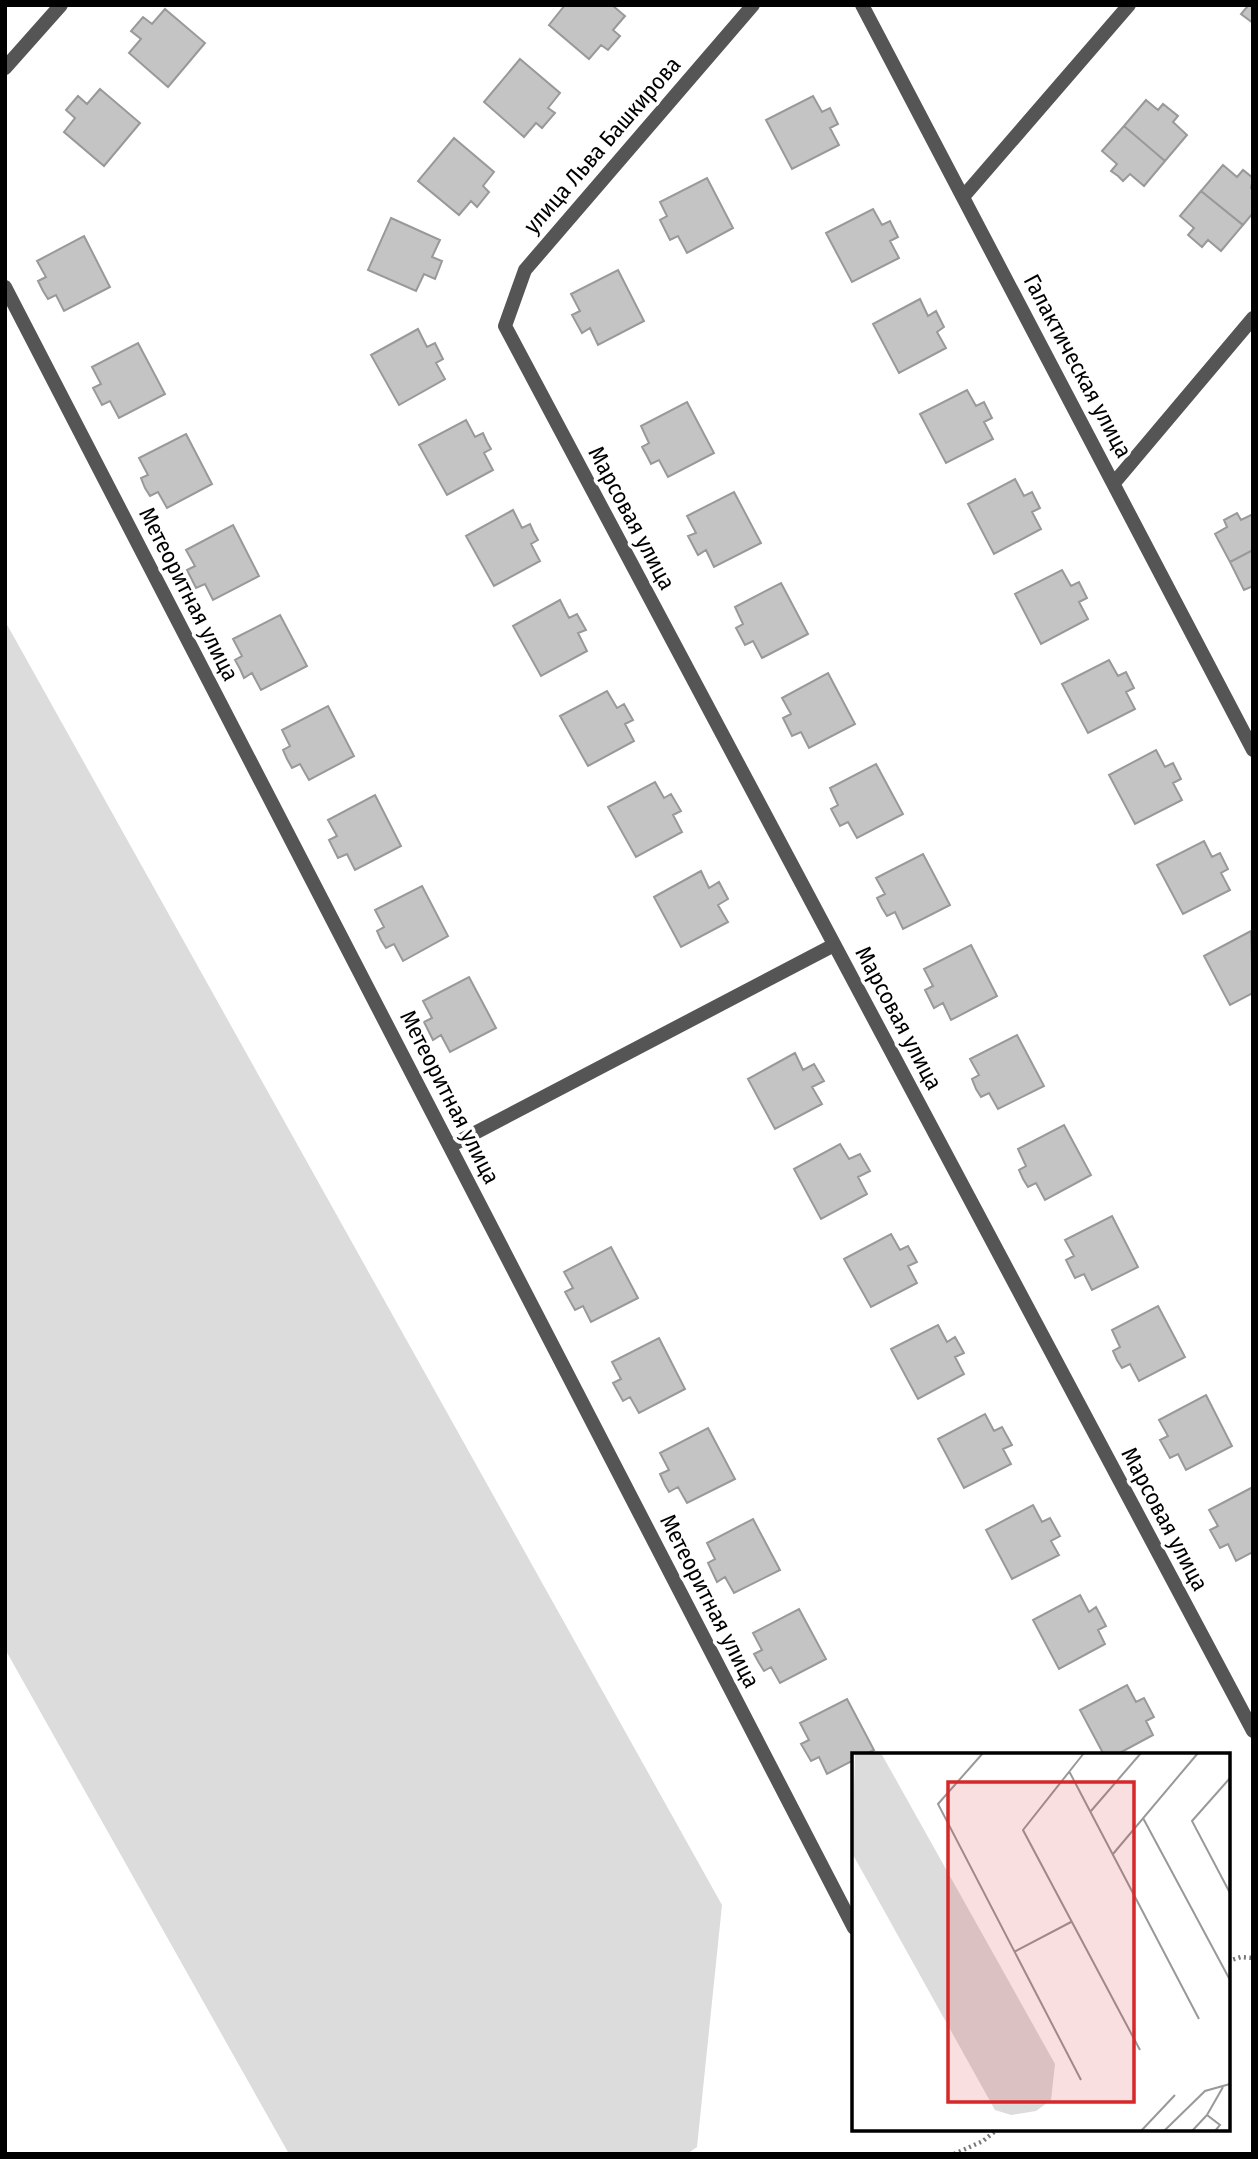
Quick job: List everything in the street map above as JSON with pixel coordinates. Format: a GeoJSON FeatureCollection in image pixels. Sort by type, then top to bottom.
{"type":"FeatureCollection","features":[{"type":"Feature","properties":{"kind":"street"},"geometry":{"type":"LineString","coordinates":[[5,68],[61,5]]}},
{"type":"Feature","properties":{"kind":"street","name":"улица Льва Башкирова"},"geometry":{"type":"LineString","coordinates":[[505,326],[525,270],[753,5]]}},
{"type":"Feature","properties":{"kind":"street","name":"Галактическая улица"},"geometry":{"type":"LineString","coordinates":[[862,5],[1253,750]]}},
{"type":"Feature","properties":{"kind":"street"},"geometry":{"type":"LineString","coordinates":[[963,197],[1129,5]]}},
{"type":"Feature","properties":{"kind":"street","name":"Метеоритная улица"},"geometry":{"type":"LineString","coordinates":[[5,287],[852,1924]]}},
{"type":"Feature","properties":{"kind":"street"},"geometry":{"type":"LineString","coordinates":[[1114,483],[1253,318]]}},
{"type":"Feature","properties":{"kind":"street","name":"Марсовая улица"},"geometry":{"type":"LineString","coordinates":[[505,326],[1253,1731]]}},
{"type":"Feature","properties":{"kind":"street"},"geometry":{"type":"LineString","coordinates":[[450,1146],[834,945]]}},
{"type":"Feature","properties":{"kind":"path"},"geometry":{"type":"LineString","coordinates":[[1230,1960],[1241,1956],[1253,1958]]}},
{"type":"Feature","properties":{"kind":"path"},"geometry":{"type":"LineString","coordinates":[[954,2154],[983,2141],[996,2131]]}},
{"type":"Feature","properties":{"kind":"shaded area"},"geometry":{"type":"Polygon","coordinates":[[[5,621],[722,1905],[697,2147],[687,2154],[289,2154],[5,1649],[5,621]]]}},
{"type":"Feature","properties":{"kind":"building"},"geometry":{"type":"Polygon","coordinates":[[[565,5],[612,5],[625,16],[613,30],[620,36],[608,50],[601,45],[589,59],[549,25],[565,5]]]}},
{"type":"Feature","properties":{"kind":"building"},"geometry":{"type":"Polygon","coordinates":[[[1245,5],[1253,5],[1253,23],[1241,14],[1247,7],[1245,5]]]}},
{"type":"Feature","properties":{"kind":"building"},"geometry":{"type":"Polygon","coordinates":[[[165,9],[205,43],[168,87],[129,53],[141,39],[131,31],[143,17],[152,24],[165,9]]]}},
{"type":"Feature","properties":{"kind":"building"},"geometry":{"type":"Polygon","coordinates":[[[520,59],[560,93],[548,108],[555,113],[542,128],[536,123],[524,137],[484,102],[520,59]]]}},
{"type":"Feature","properties":{"kind":"building"},"geometry":{"type":"Polygon","coordinates":[[[100,89],[140,123],[104,166],[64,132],[75,118],[66,110],[78,96],[87,104],[100,89]]]}},
{"type":"Feature","properties":{"kind":"building"},"geometry":{"type":"Polygon","coordinates":[[[813,96],[822,112],[830,108],[838,124],[830,128],[839,145],[792,169],[766,120],[813,96]]]}},
{"type":"Feature","properties":{"kind":"building"},"geometry":{"type":"Polygon","coordinates":[[[1146,100],[1158,110],[1163,104],[1178,116],[1173,122],[1187,135],[1165,161],[1124,126],[1146,100]]]}},
{"type":"Feature","properties":{"kind":"building"},"geometry":{"type":"Polygon","coordinates":[[[1124,126],[1165,161],[1144,186],[1130,174],[1123,181],[1111,171],[1117,164],[1102,151],[1124,126]]]}},
{"type":"Feature","properties":{"kind":"building"},"geometry":{"type":"Polygon","coordinates":[[[454,138],[494,172],[483,186],[489,192],[477,207],[471,201],[459,215],[418,181],[454,138]]]}},
{"type":"Feature","properties":{"kind":"building"},"geometry":{"type":"Polygon","coordinates":[[[1223,165],[1237,177],[1243,170],[1253,178],[1253,213],[1243,225],[1201,191],[1223,165]]]}},
{"type":"Feature","properties":{"kind":"building"},"geometry":{"type":"Polygon","coordinates":[[[707,178],[733,228],[687,253],[678,236],[670,240],[660,220],[667,216],[660,202],[707,178]]]}},
{"type":"Feature","properties":{"kind":"building"},"geometry":{"type":"Polygon","coordinates":[[[1201,191],[1243,225],[1221,251],[1208,240],[1202,247],[1188,235],[1194,228],[1180,216],[1201,191]]]}},
{"type":"Feature","properties":{"kind":"building"},"geometry":{"type":"Polygon","coordinates":[[[873,209],[882,225],[890,221],[898,237],[890,241],[899,258],[852,282],[826,233],[873,209]]]}},
{"type":"Feature","properties":{"kind":"building"},"geometry":{"type":"Polygon","coordinates":[[[391,218],[440,240],[432,257],[442,261],[435,279],[424,274],[416,291],[368,270],[391,218]]]}},
{"type":"Feature","properties":{"kind":"building"},"geometry":{"type":"Polygon","coordinates":[[[84,236],[110,287],[64,311],[56,295],[48,299],[43,291],[38,281],[46,277],[37,261],[84,236]]]}},
{"type":"Feature","properties":{"kind":"building"},"geometry":{"type":"Polygon","coordinates":[[[618,270],[644,321],[598,345],[590,328],[582,333],[572,315],[580,311],[571,294],[618,270]]]}},
{"type":"Feature","properties":{"kind":"building"},"geometry":{"type":"Polygon","coordinates":[[[920,299],[928,316],[936,311],[944,327],[937,332],[946,348],[899,373],[873,324],[920,299]]]}},
{"type":"Feature","properties":{"kind":"building"},"geometry":{"type":"Polygon","coordinates":[[[418,329],[427,347],[435,343],[443,359],[436,363],[445,379],[399,405],[371,355],[418,329]]]}},
{"type":"Feature","properties":{"kind":"building"},"geometry":{"type":"Polygon","coordinates":[[[138,343],[165,394],[119,418],[110,401],[102,405],[93,388],[101,384],[92,367],[138,343]]]}},
{"type":"Feature","properties":{"kind":"building"},"geometry":{"type":"Polygon","coordinates":[[[967,390],[976,406],[984,402],[992,418],[984,422],[993,439],[946,463],[920,414],[967,390]]]}},
{"type":"Feature","properties":{"kind":"building"},"geometry":{"type":"Polygon","coordinates":[[[687,402],[714,453],[668,477],[659,460],[651,464],[642,447],[649,443],[641,426],[687,402]]]}},
{"type":"Feature","properties":{"kind":"building"},"geometry":{"type":"Polygon","coordinates":[[[466,420],[475,437],[483,433],[491,449],[484,453],[493,470],[447,495],[419,445],[466,420]]]}},
{"type":"Feature","properties":{"kind":"building"},"geometry":{"type":"Polygon","coordinates":[[[186,434],[212,484],[167,508],[158,492],[150,496],[145,488],[141,478],[148,475],[139,458],[186,434]]]}},
{"type":"Feature","properties":{"kind":"building"},"geometry":{"type":"Polygon","coordinates":[[[1015,479],[1024,496],[1032,492],[1040,508],[1032,512],[1041,529],[994,554],[968,504],[1015,479]]]}},
{"type":"Feature","properties":{"kind":"building"},"geometry":{"type":"Polygon","coordinates":[[[734,492],[761,543],[714,567],[706,550],[698,555],[688,536],[696,533],[687,516],[734,492]]]}},
{"type":"Feature","properties":{"kind":"building"},"geometry":{"type":"Polygon","coordinates":[[[513,510],[522,528],[530,524],[538,540],[531,544],[540,561],[494,586],[466,536],[513,510]]]}},
{"type":"Feature","properties":{"kind":"building"},"geometry":{"type":"Polygon","coordinates":[[[1237,513],[1241,520],[1253,514],[1253,550],[1230,562],[1215,534],[1227,527],[1224,520],[1237,513]]]}},
{"type":"Feature","properties":{"kind":"building"},"geometry":{"type":"Polygon","coordinates":[[[233,525],[259,576],[213,600],[205,584],[196,588],[187,570],[195,566],[186,550],[233,525]]]}},
{"type":"Feature","properties":{"kind":"building"},"geometry":{"type":"Polygon","coordinates":[[[1253,550],[1253,586],[1244,590],[1230,562],[1253,550]]]}},
{"type":"Feature","properties":{"kind":"building"},"geometry":{"type":"Polygon","coordinates":[[[1062,570],[1071,586],[1079,582],[1087,598],[1079,602],[1088,619],[1041,644],[1015,594],[1062,570]]]}},
{"type":"Feature","properties":{"kind":"building"},"geometry":{"type":"Polygon","coordinates":[[[781,583],[808,634],[762,658],[753,641],[745,645],[736,628],[743,624],[735,607],[781,583]]]}},
{"type":"Feature","properties":{"kind":"building"},"geometry":{"type":"Polygon","coordinates":[[[560,600],[569,618],[577,614],[586,630],[578,633],[587,651],[541,676],[513,626],[560,600]]]}},
{"type":"Feature","properties":{"kind":"building"},"geometry":{"type":"Polygon","coordinates":[[[280,615],[307,666],[261,690],[252,673],[244,678],[235,660],[242,656],[233,639],[280,615]]]}},
{"type":"Feature","properties":{"kind":"building"},"geometry":{"type":"Polygon","coordinates":[[[1109,660],[1118,676],[1126,672],[1134,688],[1126,692],[1135,709],[1088,733],[1062,684],[1109,660]]]}},
{"type":"Feature","properties":{"kind":"building"},"geometry":{"type":"Polygon","coordinates":[[[828,673],[855,724],[809,748],[801,732],[792,736],[783,718],[791,714],[782,698],[828,673]]]}},
{"type":"Feature","properties":{"kind":"building"},"geometry":{"type":"Polygon","coordinates":[[[607,691],[617,708],[624,704],[633,720],[625,724],[634,741],[588,766],[560,716],[607,691]]]}},
{"type":"Feature","properties":{"kind":"building"},"geometry":{"type":"Polygon","coordinates":[[[328,706],[354,756],[309,780],[300,764],[292,768],[287,759],[283,750],[290,746],[282,730],[328,706]]]}},
{"type":"Feature","properties":{"kind":"building"},"geometry":{"type":"Polygon","coordinates":[[[1156,750],[1165,767],[1173,763],[1181,779],[1173,783],[1182,800],[1135,824],[1109,775],[1156,750]]]}},
{"type":"Feature","properties":{"kind":"building"},"geometry":{"type":"Polygon","coordinates":[[[876,764],[903,814],[857,838],[848,822],[840,826],[831,809],[838,805],[830,788],[876,764]]]}},
{"type":"Feature","properties":{"kind":"building"},"geometry":{"type":"Polygon","coordinates":[[[655,782],[664,798],[671,794],[681,811],[673,815],[682,832],[636,857],[608,807],[655,782]]]}},
{"type":"Feature","properties":{"kind":"building"},"geometry":{"type":"Polygon","coordinates":[[[375,795],[401,846],[355,870],[347,854],[338,858],[329,840],[337,836],[328,820],[375,795]]]}},
{"type":"Feature","properties":{"kind":"building"},"geometry":{"type":"Polygon","coordinates":[[[1204,841],[1212,857],[1220,853],[1228,869],[1221,873],[1230,890],[1183,914],[1157,865],[1204,841]]]}},
{"type":"Feature","properties":{"kind":"building"},"geometry":{"type":"Polygon","coordinates":[[[923,854],[950,905],[903,929],[895,912],[887,916],[882,908],[877,898],[885,894],[876,878],[923,854]]]}},
{"type":"Feature","properties":{"kind":"building"},"geometry":{"type":"Polygon","coordinates":[[[701,871],[709,888],[719,882],[728,899],[718,905],[728,922],[681,947],[654,897],[701,871]]]}},
{"type":"Feature","properties":{"kind":"building"},"geometry":{"type":"Polygon","coordinates":[[[422,886],[448,936],[403,961],[394,944],[386,948],[381,940],[377,931],[384,927],[375,910],[422,886]]]}},
{"type":"Feature","properties":{"kind":"building"},"geometry":{"type":"Polygon","coordinates":[[[1251,931],[1253,993],[1230,1005],[1204,956],[1251,931]]]}},
{"type":"Feature","properties":{"kind":"building"},"geometry":{"type":"Polygon","coordinates":[[[971,945],[997,996],[951,1020],[943,1003],[934,1008],[925,990],[933,986],[924,969],[971,945]]]}},
{"type":"Feature","properties":{"kind":"building"},"geometry":{"type":"Polygon","coordinates":[[[469,977],[496,1028],[450,1052],[441,1035],[433,1040],[424,1022],[432,1018],[423,1001],[469,977]]]}},
{"type":"Feature","properties":{"kind":"building"},"geometry":{"type":"Polygon","coordinates":[[[1017,1035],[1044,1086],[998,1109],[989,1093],[981,1097],[976,1089],[972,1079],[979,1075],[970,1059],[1017,1035]]]}},
{"type":"Feature","properties":{"kind":"building"},"geometry":{"type":"Polygon","coordinates":[[[795,1053],[803,1070],[814,1064],[824,1081],[812,1087],[822,1104],[775,1129],[748,1079],[795,1053]]]}},
{"type":"Feature","properties":{"kind":"building"},"geometry":{"type":"Polygon","coordinates":[[[1064,1125],[1091,1175],[1045,1200],[1036,1183],[1028,1187],[1023,1179],[1019,1170],[1026,1166],[1018,1149],[1064,1125]]]}},
{"type":"Feature","properties":{"kind":"building"},"geometry":{"type":"Polygon","coordinates":[[[840,1144],[849,1159],[860,1154],[870,1171],[858,1177],[867,1194],[821,1219],[794,1169],[840,1144]]]}},
{"type":"Feature","properties":{"kind":"building"},"geometry":{"type":"Polygon","coordinates":[[[1112,1216],[1138,1267],[1092,1290],[1084,1274],[1075,1278],[1066,1260],[1074,1256],[1065,1240],[1112,1216]]]}},
{"type":"Feature","properties":{"kind":"building"},"geometry":{"type":"Polygon","coordinates":[[[891,1234],[900,1250],[908,1246],[917,1262],[908,1266],[917,1283],[871,1307],[844,1259],[891,1234]]]}},
{"type":"Feature","properties":{"kind":"building"},"geometry":{"type":"Polygon","coordinates":[[[611,1247],[638,1298],[591,1322],[583,1306],[575,1310],[565,1292],[573,1288],[564,1272],[611,1247]]]}},
{"type":"Feature","properties":{"kind":"building"},"geometry":{"type":"Polygon","coordinates":[[[1158,1306],[1185,1357],[1139,1381],[1130,1364],[1122,1368],[1117,1360],[1113,1351],[1120,1347],[1112,1330],[1158,1306]]]}},
{"type":"Feature","properties":{"kind":"building"},"geometry":{"type":"Polygon","coordinates":[[[938,1325],[947,1342],[955,1337],[964,1353],[955,1357],[964,1374],[918,1399],[891,1349],[938,1325]]]}},
{"type":"Feature","properties":{"kind":"building"},"geometry":{"type":"Polygon","coordinates":[[[659,1338],[685,1389],[639,1413],[630,1397],[623,1401],[613,1383],[621,1379],[612,1362],[659,1338]]]}},
{"type":"Feature","properties":{"kind":"building"},"geometry":{"type":"Polygon","coordinates":[[[1206,1395],[1232,1446],[1186,1470],[1178,1454],[1170,1458],[1160,1440],[1168,1436],[1159,1420],[1206,1395]]]}},
{"type":"Feature","properties":{"kind":"building"},"geometry":{"type":"Polygon","coordinates":[[[985,1414],[994,1431],[1002,1427],[1012,1445],[1003,1449],[1011,1464],[964,1488],[938,1439],[985,1414]]]}},
{"type":"Feature","properties":{"kind":"building"},"geometry":{"type":"Polygon","coordinates":[[[708,1428],[735,1479],[687,1503],[678,1487],[669,1492],[665,1485],[660,1474],[669,1470],[660,1453],[708,1428]]]}},
{"type":"Feature","properties":{"kind":"building"},"geometry":{"type":"Polygon","coordinates":[[[1253,1487],[1253,1552],[1236,1561],[1228,1544],[1220,1548],[1210,1530],[1218,1526],[1209,1510],[1253,1487]]]}},
{"type":"Feature","properties":{"kind":"building"},"geometry":{"type":"Polygon","coordinates":[[[1033,1505],[1042,1522],[1050,1518],[1060,1536],[1051,1541],[1059,1555],[1012,1579],[986,1530],[1033,1505]]]}},
{"type":"Feature","properties":{"kind":"building"},"geometry":{"type":"Polygon","coordinates":[[[753,1519],[780,1570],[734,1593],[725,1577],[717,1582],[708,1563],[715,1559],[707,1543],[753,1519]]]}},
{"type":"Feature","properties":{"kind":"building"},"geometry":{"type":"Polygon","coordinates":[[[1080,1595],[1089,1612],[1096,1607],[1106,1626],[1098,1630],[1105,1644],[1059,1669],[1033,1620],[1080,1595]]]}},
{"type":"Feature","properties":{"kind":"building"},"geometry":{"type":"Polygon","coordinates":[[[799,1609],[826,1659],[780,1683],[771,1667],[764,1671],[754,1654],[762,1650],[753,1633],[799,1609]]]}},
{"type":"Feature","properties":{"kind":"building"},"geometry":{"type":"Polygon","coordinates":[[[1127,1685],[1136,1702],[1144,1698],[1154,1717],[1146,1721],[1153,1735],[1120,1753],[1103,1753],[1080,1710],[1127,1685]]]}},
{"type":"Feature","properties":{"kind":"building"},"geometry":{"type":"Polygon","coordinates":[[[847,1699],[874,1750],[868,1753],[852,1753],[852,1761],[827,1774],[819,1757],[811,1761],[801,1744],[809,1740],[800,1723],[847,1699]]]}}]}
